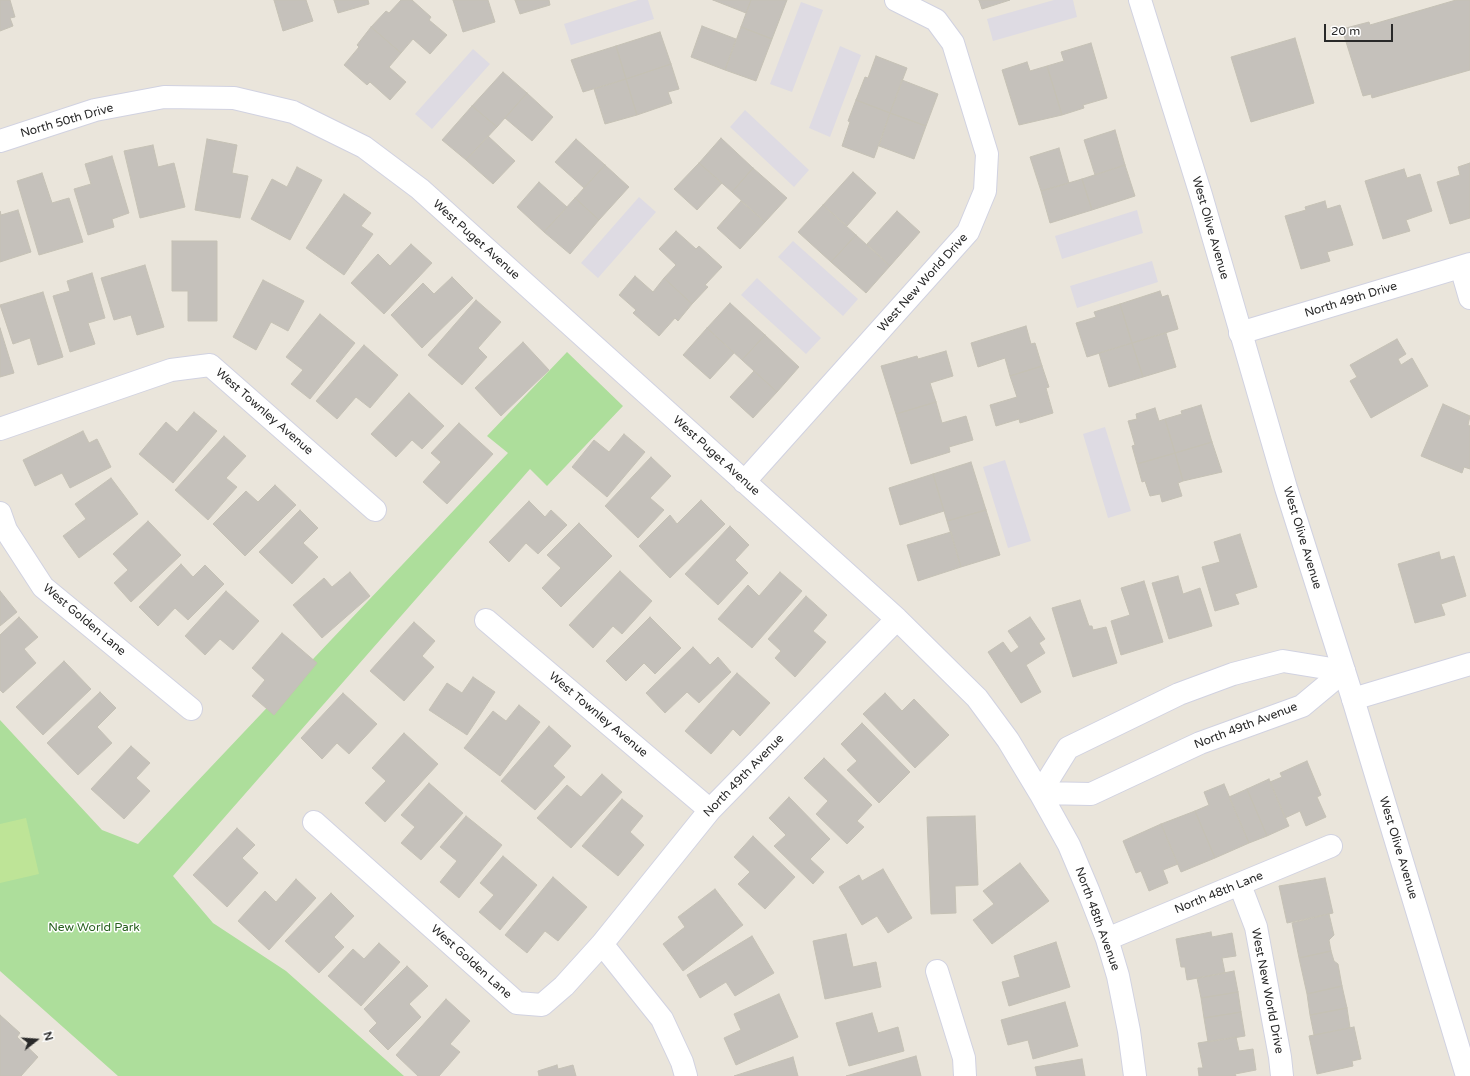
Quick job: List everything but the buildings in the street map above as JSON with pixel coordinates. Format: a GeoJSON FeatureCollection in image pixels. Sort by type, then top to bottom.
{"type":"FeatureCollection","features":[{"type":"Feature","properties":{"kind":"street","name":"West New World Drive"},"geometry":{"type":"LineString","coordinates":[[744,482],[968,232],[985,191],[987,154],[953,43],[936,20],[896,0]]}},
{"type":"Feature","properties":{"kind":"street","name":"West Olive Avenue"},"geometry":{"type":"LineString","coordinates":[[1140,0],[1467,1076]]}},
{"type":"Feature","properties":{"kind":"street","name":"North 50th Drive"},"geometry":{"type":"LineString","coordinates":[[0,141],[96,110],[164,97],[234,98],[293,112],[364,147]]}},
{"type":"Feature","properties":{"kind":"street","name":"West Puget Avenue"},"geometry":{"type":"LineString","coordinates":[[364,147],[420,189],[897,619],[977,698],[1008,740],[1040,793]]}},
{"type":"Feature","properties":{"kind":"street","name":"North 49th Drive"},"geometry":{"type":"LineString","coordinates":[[1240,333],[1465,266],[1470,298]]}},
{"type":"Feature","properties":{"kind":"street","name":"West Townley Avenue"},"geometry":{"type":"LineString","coordinates":[[0,429],[171,370],[210,365],[375,510]]}},
{"type":"Feature","properties":{"kind":"street","name":"West Golden Lane"},"geometry":{"type":"LineString","coordinates":[[0,513],[6,530],[43,588],[191,709]]}},
{"type":"Feature","properties":{"kind":"street","name":"North 49th Avenue"},"geometry":{"type":"LineString","coordinates":[[602,944],[710,810],[897,619]]}},
{"type":"Feature","properties":{"kind":"street","name":"West Townley Avenue"},"geometry":{"type":"LineString","coordinates":[[486,620],[710,810]]}},
{"type":"Feature","properties":{"kind":"street"},"geometry":{"type":"LineString","coordinates":[[1040,793],[1068,748],[1179,694],[1233,674],[1283,661],[1344,671]]}},
{"type":"Feature","properties":{"kind":"street"},"geometry":{"type":"LineString","coordinates":[[1353,699],[1470,664]]}},
{"type":"Feature","properties":{"kind":"street","name":"North 49th Avenue"},"geometry":{"type":"LineString","coordinates":[[1040,793],[1091,794],[1200,743],[1302,706],[1344,671]]}},
{"type":"Feature","properties":{"kind":"street","name":"North 48th Avenue"},"geometry":{"type":"LineString","coordinates":[[1040,793],[1069,845],[1107,939],[1118,976],[1126,1015],[1134,1076]]}},
{"type":"Feature","properties":{"kind":"street","name":"West Golden Lane"},"geometry":{"type":"LineString","coordinates":[[314,822],[517,1003],[542,1005],[564,986],[602,944]]}},
{"type":"Feature","properties":{"kind":"street","name":"North 48th Lane"},"geometry":{"type":"LineString","coordinates":[[1107,939],[1331,846]]}},
{"type":"Feature","properties":{"kind":"street","name":"West New World Drive"},"geometry":{"type":"LineString","coordinates":[[1240,885],[1256,927],[1280,1057],[1282,1076]]}},
{"type":"Feature","properties":{"kind":"street"},"geometry":{"type":"LineString","coordinates":[[602,944],[662,1019],[682,1062],[686,1076]]}},
{"type":"Feature","properties":{"kind":"street"},"geometry":{"type":"LineString","coordinates":[[937,971],[964,1058],[966,1076]]}},
{"type":"Feature","properties":{"kind":"shaded area"},"geometry":{"type":"Polygon","coordinates":[[[638,0],[648,0],[654,19],[571,45],[564,24],[638,0]]]}},
{"type":"Feature","properties":{"kind":"shaded area"},"geometry":{"type":"Polygon","coordinates":[[[1054,0],[1073,0],[1077,17],[993,41],[987,19],[1054,0]]]}},
{"type":"Feature","properties":{"kind":"shaded area"},"geometry":{"type":"Polygon","coordinates":[[[801,2],[823,10],[792,92],[770,84],[801,2]]]}},
{"type":"Feature","properties":{"kind":"shaded area"},"geometry":{"type":"Polygon","coordinates":[[[840,46],[861,55],[830,137],[809,128],[840,46]]]}},
{"type":"Feature","properties":{"kind":"shaded area"},"geometry":{"type":"Polygon","coordinates":[[[473,49],[490,64],[432,129],[415,114],[473,49]]]}},
{"type":"Feature","properties":{"kind":"shaded area"},"geometry":{"type":"Polygon","coordinates":[[[745,110],[809,170],[794,187],[730,127],[745,110]]]}},
{"type":"Feature","properties":{"kind":"shaded area"},"geometry":{"type":"Polygon","coordinates":[[[639,197],[656,212],[598,278],[581,263],[639,197]]]}},
{"type":"Feature","properties":{"kind":"shaded area"},"geometry":{"type":"Polygon","coordinates":[[[1137,210],[1143,233],[1062,259],[1055,236],[1137,210]]]}},
{"type":"Feature","properties":{"kind":"shaded area"},"geometry":{"type":"Polygon","coordinates":[[[793,241],[858,299],[843,316],[778,257],[793,241]]]}},
{"type":"Feature","properties":{"kind":"shaded area"},"geometry":{"type":"Polygon","coordinates":[[[1152,261],[1158,282],[1077,308],[1070,286],[1152,261]]]}},
{"type":"Feature","properties":{"kind":"shaded area"},"geometry":{"type":"Polygon","coordinates":[[[757,278],[821,338],[806,354],[741,295],[757,278]]]}},
{"type":"Feature","properties":{"kind":"shaded area"},"geometry":{"type":"Polygon","coordinates":[[[1105,427],[1131,511],[1108,518],[1083,434],[1105,427]]]}},
{"type":"Feature","properties":{"kind":"shaded area"},"geometry":{"type":"Polygon","coordinates":[[[1005,460],[1031,541],[1008,548],[983,467],[1005,460]]]}},
{"type":"Feature","properties":{"kind":"green space","name":"New World Park"},"geometry":{"type":"Polygon","coordinates":[[[567,352],[623,406],[547,486],[530,469],[173,876],[213,923],[286,971],[404,1076],[118,1076],[0,971],[0,720],[102,830],[138,844],[508,453],[487,436],[567,352]]]}},
{"type":"Feature","properties":{"kind":"green space"},"geometry":{"type":"Polygon","coordinates":[[[26,818],[39,874],[0,883],[0,824],[26,818]]]}}]}
